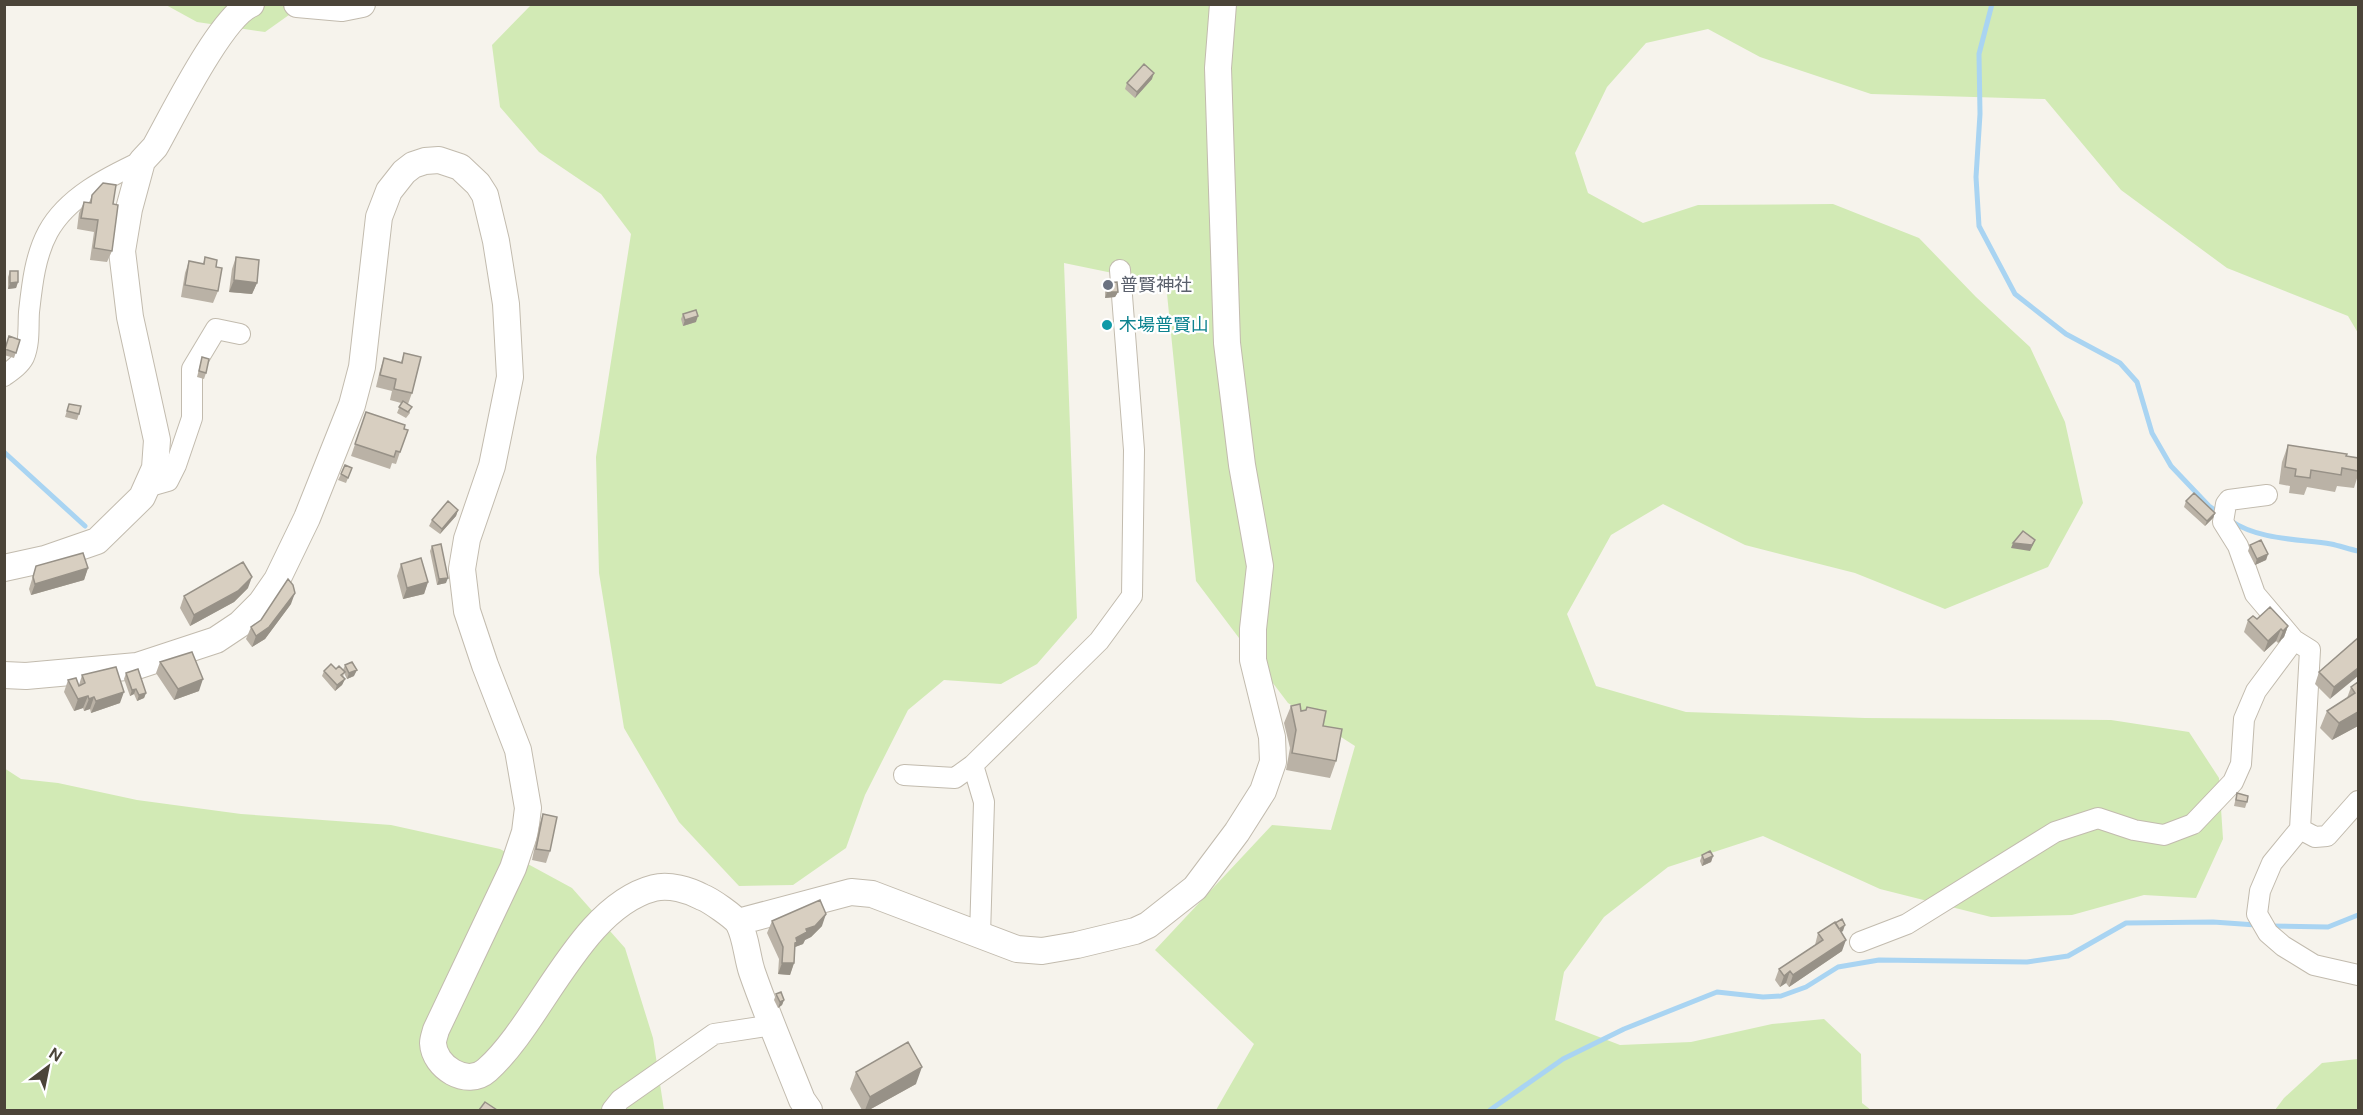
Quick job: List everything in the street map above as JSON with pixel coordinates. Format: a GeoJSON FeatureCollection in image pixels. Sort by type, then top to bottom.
{"type":"FeatureCollection","features":[{"type":"Feature","properties":{"kind":"street"},"geometry":{"type":"LineString","coordinates":[[4,376],[23,358],[27,343],[35,267],[48,232],[63,212],[82,196],[99,183],[141,161],[155,147],[218,36],[244,8],[251,4]]}},
{"type":"Feature","properties":{"kind":"street"},"geometry":{"type":"LineString","coordinates":[[297,4],[342,8],[362,4]]}},
{"type":"Feature","properties":{"kind":"street"},"geometry":{"type":"LineString","coordinates":[[738,922],[851,892],[872,894],[1017,949],[1041,951],[1135,931],[1148,925],[1195,888],[1237,832],[1263,791],[1273,762],[1272,737],[1253,660],[1252,629],[1260,566],[1242,465],[1227,343],[1218,68],[1223,4]]}},
{"type":"Feature","properties":{"kind":"street"},"geometry":{"type":"LineString","coordinates":[[4,568],[45,559],[97,541],[136,504],[155,468],[157,440],[130,317],[122,251],[129,209],[141,161]]}},
{"type":"Feature","properties":{"kind":"street"},"geometry":{"type":"LineString","coordinates":[[4,675],[26,676],[137,666],[216,640],[240,624],[261,603],[277,580],[308,518],[352,405],[362,367],[379,217],[383,203],[396,181],[413,165],[425,161],[452,163],[468,174],[485,195],[496,241],[506,304],[510,376],[492,466],[467,539],[462,569],[467,611],[484,665],[518,750],[528,808],[525,832],[513,868],[436,1030],[433,1042],[437,1057],[443,1066],[456,1074],[471,1076],[484,1073],[502,1055],[585,940],[616,907],[638,894],[655,888],[669,887],[704,897],[738,922],[752,971],[772,1025],[802,1100],[809,1110]]}},
{"type":"Feature","properties":{"kind":"street"},"geometry":{"type":"LineString","coordinates":[[904,775],[955,778],[973,765],[1099,641],[1132,596],[1134,450],[1120,270]]}},
{"type":"Feature","properties":{"kind":"street"},"geometry":{"type":"LineString","coordinates":[[147,487],[168,481],[176,465],[192,418],[192,369],[197,360],[216,329],[240,334]]}},
{"type":"Feature","properties":{"kind":"street"},"geometry":{"type":"LineString","coordinates":[[2267,495],[2229,500],[2224,515],[2255,594],[2295,640],[2310,650],[2300,829],[2272,863],[2260,891],[2258,914],[2265,926],[2283,946],[2314,965],[2358,975]]}},
{"type":"Feature","properties":{"kind":"street"},"geometry":{"type":"LineString","coordinates":[[1860,942],[1907,924],[2055,832],[2098,818],[2134,830],[2164,836],[2193,824],[2233,782],[2241,764],[2244,719],[2262,672],[2295,640]]}},
{"type":"Feature","properties":{"kind":"street"},"geometry":{"type":"LineString","coordinates":[[973,765],[984,802],[980,935]]}},
{"type":"Feature","properties":{"kind":"street"},"geometry":{"type":"LineString","coordinates":[[2300,829],[2315,837],[2326,837],[2358,801]]}},
{"type":"Feature","properties":{"kind":"street"},"geometry":{"type":"LineString","coordinates":[[612,1110],[620,1100],[714,1034],[772,1025]]}},
{"type":"Feature","properties":{"kind":"green space"},"geometry":{"type":"Polygon","coordinates":[[[532,4],[2358,5],[2358,333],[2348,316],[2227,268],[2121,190],[2045,99],[1871,94],[1760,57],[1708,29],[1646,43],[1607,87],[1575,153],[1588,193],[1643,223],[1698,205],[1833,204],[1919,238],[1976,297],[2030,347],[2065,422],[2083,503],[2048,567],[1945,609],[1855,573],[1745,545],[1663,504],[1611,535],[1567,614],[1596,686],[1686,712],[1865,718],[2111,720],[2189,732],[2219,778],[2223,839],[2196,898],[2144,895],[2072,915],[1991,917],[1880,889],[1763,836],[1668,867],[1604,917],[1564,972],[1555,1020],[1620,1045],[1691,1042],[1772,1024],[1824,1019],[1861,1054],[1862,1103],[1871,1110],[1216,1110],[1254,1044],[1155,950],[1272,825],[1331,830],[1355,746],[1288,703],[1196,581],[1166,284],[1064,263],[1077,618],[1037,664],[1001,684],[944,680],[908,710],[865,795],[846,848],[793,885],[739,886],[679,822],[624,728],[599,573],[596,457],[631,234],[601,194],[539,152],[500,107],[492,45],[532,4]]]}},
{"type":"Feature","properties":{"kind":"green space"},"geometry":{"type":"Polygon","coordinates":[[[166,5],[303,5],[265,32],[197,22],[166,5]]]}},
{"type":"Feature","properties":{"kind":"green space"},"geometry":{"type":"Polygon","coordinates":[[[4,768],[21,779],[58,783],[137,800],[241,814],[391,825],[500,849],[572,888],[625,948],[653,1038],[664,1110],[5,1110],[4,768]]]}},
{"type":"Feature","properties":{"kind":"green space"},"geometry":{"type":"Polygon","coordinates":[[[2358,1059],[2358,1110],[2275,1110],[2284,1098],[2322,1063],[2358,1059]]]}},
{"type":"Feature","properties":{"kind":"building"},"geometry":{"type":"Polygon","coordinates":[[[1144,64],[1154,73],[1137,92],[1127,83],[1144,64]]]}},
{"type":"Feature","properties":{"kind":"building"},"geometry":{"type":"Polygon","coordinates":[[[103,183],[116,185],[113,204],[118,205],[112,251],[94,248],[98,220],[81,218],[84,202],[91,203],[92,195],[103,183]]]}},
{"type":"Feature","properties":{"kind":"building"},"geometry":{"type":"Polygon","coordinates":[[[205,257],[217,260],[216,267],[222,268],[218,291],[185,285],[189,261],[204,264],[205,257]]]}},
{"type":"Feature","properties":{"kind":"building"},"geometry":{"type":"Polygon","coordinates":[[[236,257],[259,260],[257,283],[234,280],[236,257]]]}},
{"type":"Feature","properties":{"kind":"building"},"geometry":{"type":"Polygon","coordinates":[[[10,271],[18,271],[18,282],[10,283],[10,271]]]}},
{"type":"Feature","properties":{"kind":"building"},"geometry":{"type":"Polygon","coordinates":[[[1117,282],[1118,292],[1107,292],[1107,283],[1117,282]]]}},
{"type":"Feature","properties":{"kind":"building"},"geometry":{"type":"Polygon","coordinates":[[[696,310],[698,316],[685,320],[683,314],[696,310]]]}},
{"type":"Feature","properties":{"kind":"building"},"geometry":{"type":"Polygon","coordinates":[[[9,336],[20,340],[16,353],[5,349],[9,336]]]}},
{"type":"Feature","properties":{"kind":"building"},"geometry":{"type":"Polygon","coordinates":[[[404,353],[421,357],[412,393],[394,389],[396,379],[380,375],[384,358],[402,363],[404,353]]]}},
{"type":"Feature","properties":{"kind":"building"},"geometry":{"type":"Polygon","coordinates":[[[202,357],[209,359],[206,373],[199,371],[202,357]]]}},
{"type":"Feature","properties":{"kind":"building"},"geometry":{"type":"Polygon","coordinates":[[[403,401],[412,407],[408,412],[399,407],[403,401]]]}},
{"type":"Feature","properties":{"kind":"building"},"geometry":{"type":"Polygon","coordinates":[[[69,404],[81,406],[79,414],[67,411],[69,404]]]}},
{"type":"Feature","properties":{"kind":"building"},"geometry":{"type":"Polygon","coordinates":[[[366,412],[405,425],[404,429],[408,430],[400,452],[396,451],[394,457],[355,444],[366,412]]]}},
{"type":"Feature","properties":{"kind":"building"},"geometry":{"type":"Polygon","coordinates":[[[2288,445],[2347,454],[2346,456],[2358,458],[2358,471],[2342,468],[2341,475],[2311,470],[2310,478],[2295,476],[2296,469],[2285,467],[2288,445]]]}},
{"type":"Feature","properties":{"kind":"building"},"geometry":{"type":"Polygon","coordinates":[[[345,465],[352,468],[348,478],[341,474],[345,465]]]}},
{"type":"Feature","properties":{"kind":"building"},"geometry":{"type":"Polygon","coordinates":[[[2194,493],[2215,513],[2207,521],[2186,501],[2194,493]]]}},
{"type":"Feature","properties":{"kind":"building"},"geometry":{"type":"Polygon","coordinates":[[[448,501],[458,510],[442,529],[432,520],[448,501]]]}},
{"type":"Feature","properties":{"kind":"building"},"geometry":{"type":"Polygon","coordinates":[[[2023,531],[2035,540],[2032,545],[2013,543],[2023,531]]]}},
{"type":"Feature","properties":{"kind":"building"},"geometry":{"type":"Polygon","coordinates":[[[2261,540],[2268,554],[2257,559],[2250,545],[2261,540]]]}},
{"type":"Feature","properties":{"kind":"building"},"geometry":{"type":"Polygon","coordinates":[[[441,544],[448,578],[439,579],[432,546],[441,544]]]}},
{"type":"Feature","properties":{"kind":"building"},"geometry":{"type":"Polygon","coordinates":[[[83,553],[88,568],[35,584],[33,577],[36,566],[83,553]]]}},
{"type":"Feature","properties":{"kind":"building"},"geometry":{"type":"Polygon","coordinates":[[[421,558],[428,582],[407,588],[401,564],[421,558]]]}},
{"type":"Feature","properties":{"kind":"building"},"geometry":{"type":"Polygon","coordinates":[[[243,562],[252,577],[238,591],[194,615],[184,596],[243,562]]]}},
{"type":"Feature","properties":{"kind":"building"},"geometry":{"type":"Polygon","coordinates":[[[288,579],[295,593],[269,627],[256,636],[251,627],[261,620],[288,579]]]}},
{"type":"Feature","properties":{"kind":"building"},"geometry":{"type":"Polygon","coordinates":[[[2270,607],[2288,626],[2268,641],[2248,620],[2253,616],[2257,619],[2270,607]]]}},
{"type":"Feature","properties":{"kind":"building"},"geometry":{"type":"Polygon","coordinates":[[[2358,638],[2358,668],[2334,687],[2319,672],[2358,638]]]}},
{"type":"Feature","properties":{"kind":"building"},"geometry":{"type":"Polygon","coordinates":[[[192,652],[203,679],[178,689],[160,662],[192,652]]]}},
{"type":"Feature","properties":{"kind":"building"},"geometry":{"type":"Polygon","coordinates":[[[352,662],[357,670],[349,673],[345,665],[352,662]]]}},
{"type":"Feature","properties":{"kind":"building"},"geometry":{"type":"Polygon","coordinates":[[[331,664],[336,669],[339,666],[345,672],[341,675],[345,679],[337,685],[324,671],[331,664]]]}},
{"type":"Feature","properties":{"kind":"building"},"geometry":{"type":"Polygon","coordinates":[[[116,667],[124,692],[96,701],[94,697],[89,699],[88,696],[78,699],[68,680],[76,678],[79,686],[85,683],[82,675],[116,667]]]}},
{"type":"Feature","properties":{"kind":"building"},"geometry":{"type":"Polygon","coordinates":[[[138,669],[146,693],[139,695],[136,689],[132,690],[126,673],[138,669]]]}},
{"type":"Feature","properties":{"kind":"building"},"geometry":{"type":"Polygon","coordinates":[[[2358,682],[2358,712],[2339,723],[2327,711],[2355,693],[2351,687],[2358,682]]]}},
{"type":"Feature","properties":{"kind":"building"},"geometry":{"type":"Polygon","coordinates":[[[1300,704],[1301,711],[1306,710],[1307,707],[1326,711],[1323,726],[1342,729],[1336,761],[1292,753],[1296,730],[1291,706],[1300,704]]]}},
{"type":"Feature","properties":{"kind":"building"},"geometry":{"type":"Polygon","coordinates":[[[2237,793],[2248,796],[2247,802],[2236,800],[2237,793]]]}},
{"type":"Feature","properties":{"kind":"building"},"geometry":{"type":"Polygon","coordinates":[[[543,814],[557,817],[550,851],[536,849],[543,814]]]}},
{"type":"Feature","properties":{"kind":"building"},"geometry":{"type":"Polygon","coordinates":[[[1710,851],[1713,856],[1704,860],[1702,855],[1710,851]]]}},
{"type":"Feature","properties":{"kind":"building"},"geometry":{"type":"Polygon","coordinates":[[[820,900],[826,914],[815,926],[806,929],[807,932],[796,938],[794,963],[782,963],[783,947],[772,921],[820,900]]]}},
{"type":"Feature","properties":{"kind":"building"},"geometry":{"type":"Polygon","coordinates":[[[1842,919],[1845,925],[1839,929],[1835,923],[1842,919]]]}},
{"type":"Feature","properties":{"kind":"building"},"geometry":{"type":"Polygon","coordinates":[[[1835,922],[1846,940],[1793,975],[1790,971],[1784,976],[1779,969],[1823,940],[1818,933],[1835,922]]]}},
{"type":"Feature","properties":{"kind":"building"},"geometry":{"type":"Polygon","coordinates":[[[781,992],[784,1000],[780,1002],[776,994],[781,992]]]}},
{"type":"Feature","properties":{"kind":"building"},"geometry":{"type":"Polygon","coordinates":[[[908,1042],[922,1067],[870,1097],[856,1072],[908,1042]]]}},
{"type":"Feature","properties":{"kind":"building"},"geometry":{"type":"Polygon","coordinates":[[[485,1102],[497,1110],[479,1110],[485,1102]]]}},
{"type":"Feature","properties":{"kind":"waterway"},"geometry":{"type":"LineString","coordinates":[[1992,4],[1979,54],[1980,114],[1976,177],[1979,226],[2015,294],[2066,334],[2120,363],[2137,382],[2152,433],[2171,466],[2209,506],[2219,513]]}},
{"type":"Feature","properties":{"kind":"waterway"},"geometry":{"type":"LineString","coordinates":[[4,452],[85,526]]}},
{"type":"Feature","properties":{"kind":"waterway"},"geometry":{"type":"LineString","coordinates":[[2231,521],[2254,532],[2293,540],[2331,544],[2358,551]]}},
{"type":"Feature","properties":{"kind":"waterway"},"geometry":{"type":"LineString","coordinates":[[2268,926],[2328,927],[2358,915]]}},
{"type":"Feature","properties":{"kind":"waterway"},"geometry":{"type":"LineString","coordinates":[[1490,1110],[1563,1059],[1624,1029],[1717,992],[1763,997],[1781,996],[1806,987],[1838,967],[1879,960],[2027,962],[2068,956],[2126,923],[2213,922],[2256,925]]}},
{"type":"Feature","properties":{"kind":"place","name":"普賢神社"},"geometry":{"type":"Point","coordinates":[1108,285]}},
{"type":"Feature","properties":{"kind":"place","name":"木場普賢山"},"geometry":{"type":"Point","coordinates":[1107,325]}}]}
